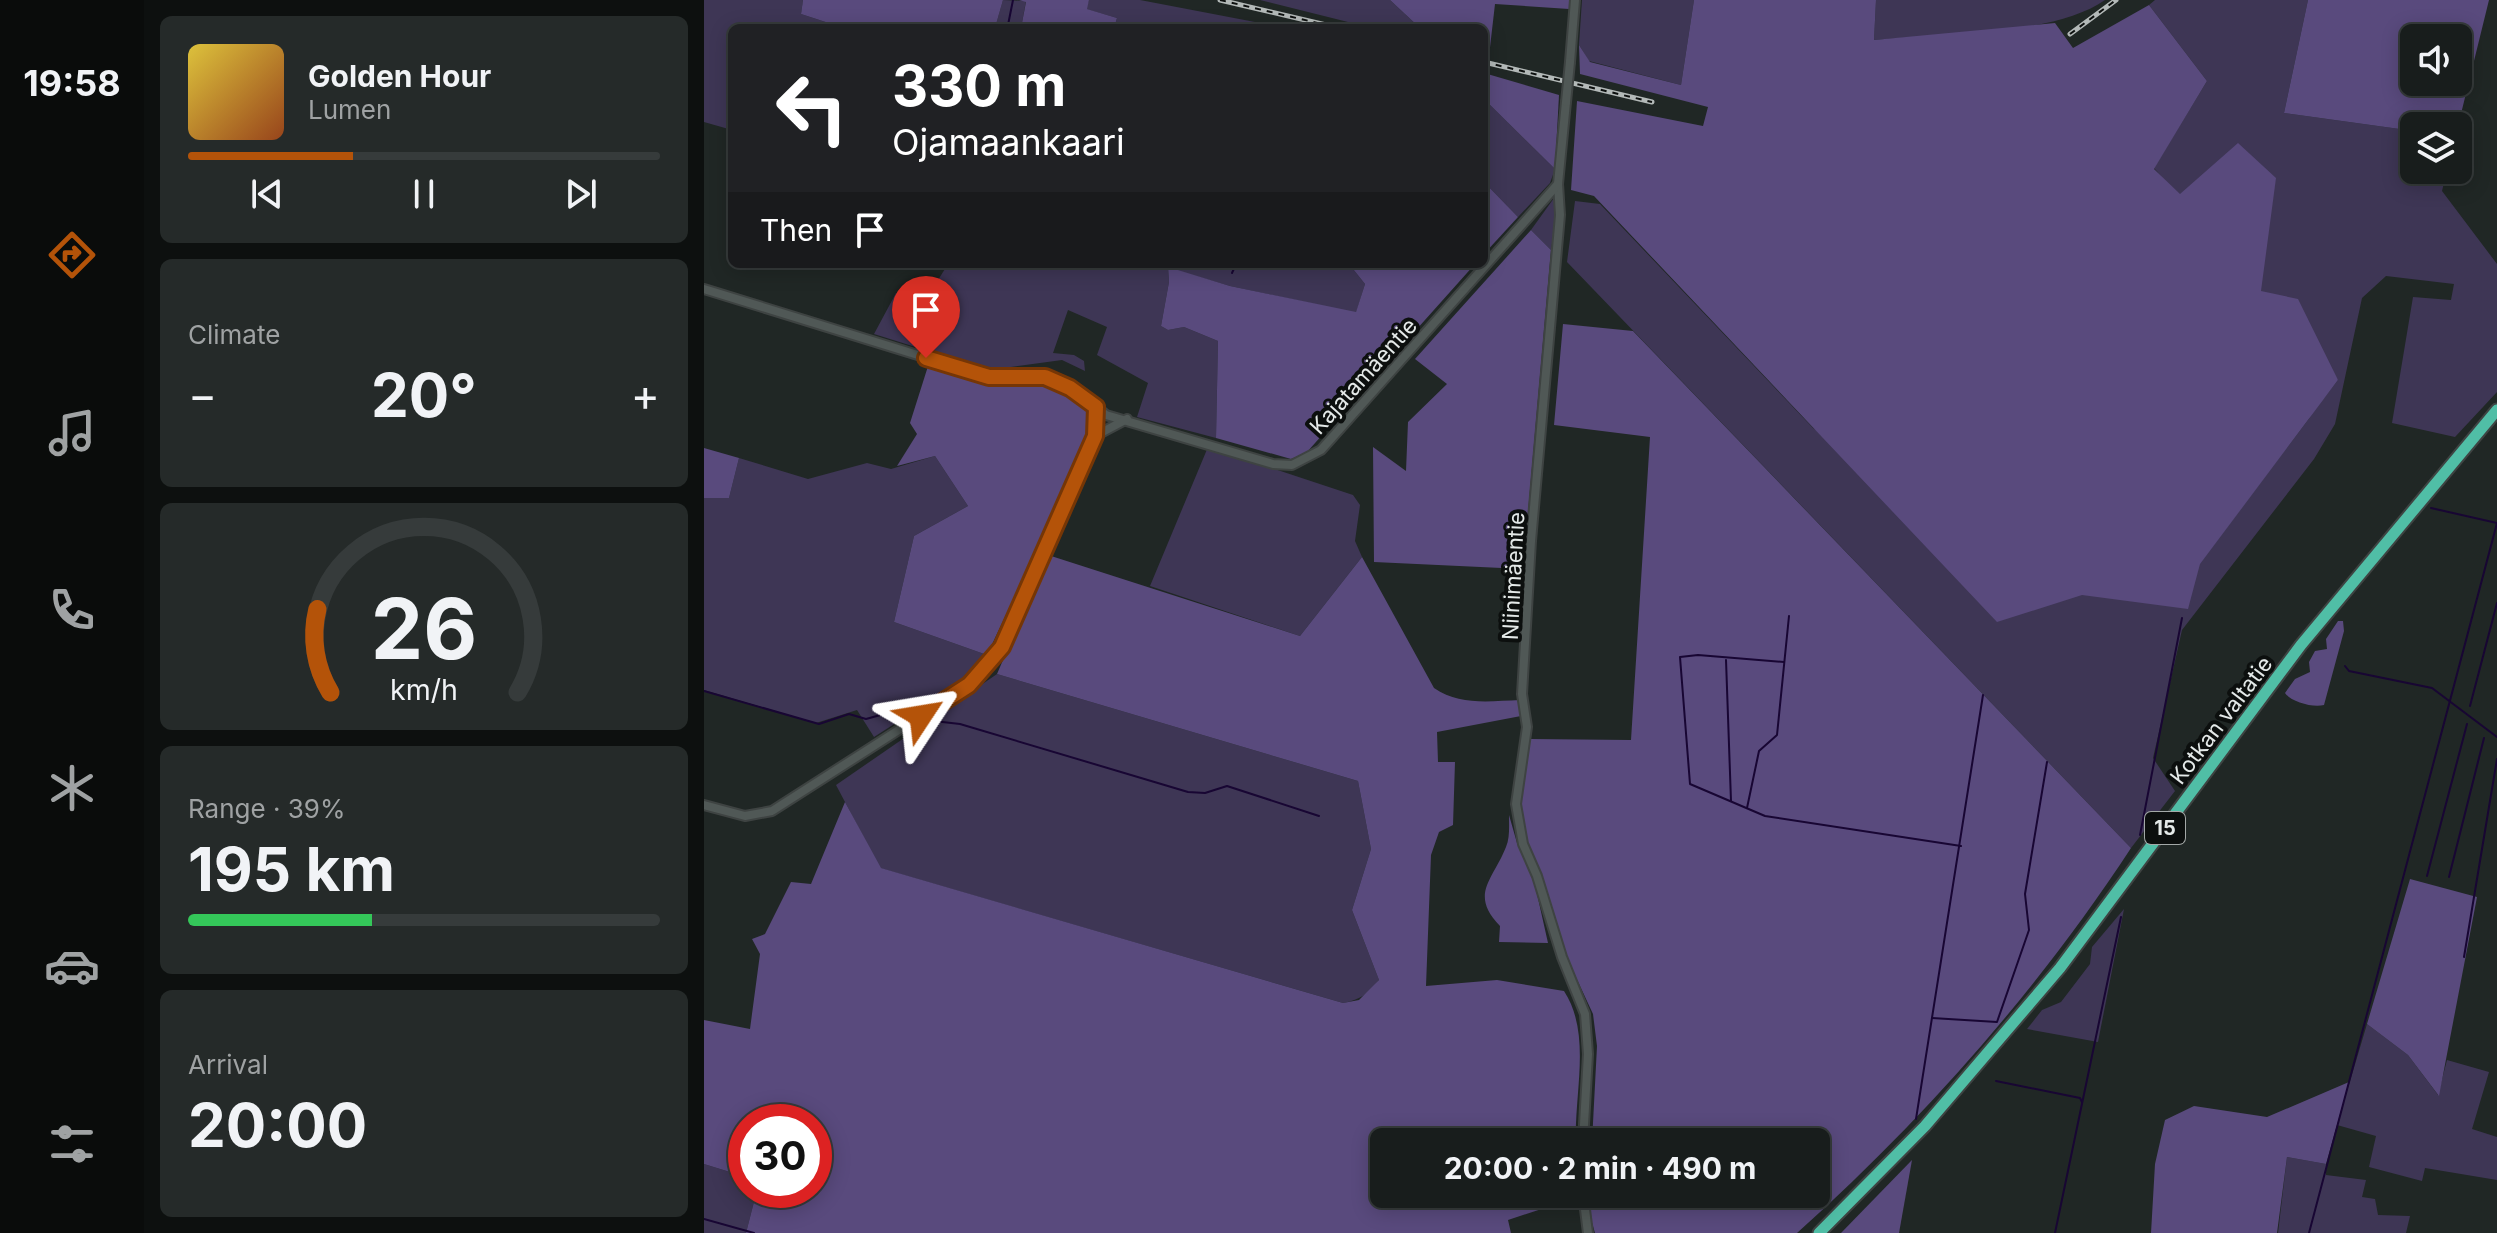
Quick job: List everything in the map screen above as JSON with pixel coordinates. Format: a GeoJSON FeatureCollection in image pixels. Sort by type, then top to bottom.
{"type":"FeatureCollection","features":[{"type":"Feature","properties":{"kind":"highway","name":"Kotkan valtatie"},"geometry":{"type":"LineString","coordinates":[[1819,1233],[1925,1126],[2052,978],[2301,645],[2497,410]]}},
{"type":"Feature","properties":{"kind":"street","name":"Niinimäentie"},"geometry":{"type":"LineString","coordinates":[[1575,0],[1558,184],[1560,215],[1531,541],[1522,694],[1527,727],[1516,804],[1523,844],[1585,1014],[1588,1054],[1584,1128]]}},
{"type":"Feature","properties":{"kind":"street","name":"Kajatamäentie"},"geometry":{"type":"LineString","coordinates":[[1488,263],[1558,184]]}},
{"type":"Feature","properties":{"kind":"street","name":"Kajatamäentie"},"geometry":{"type":"LineString","coordinates":[[704,289],[989,377],[1045,377],[1070,388],[1106,415],[1273,464],[1292,465],[1321,450],[1483,268]]}},
{"type":"Feature","properties":{"kind":"street"},"geometry":{"type":"LineString","coordinates":[[704,805],[745,816],[772,811],[969,685],[1002,647],[1095,436],[1096,407]]}},
{"type":"Feature","properties":{"kind":"street"},"geometry":{"type":"LineString","coordinates":[[1095,436],[1128,419]]}},
{"type":"Feature","properties":{"kind":"street"},"geometry":{"type":"LineString","coordinates":[[1585,1208],[1588,1233]]}},
{"type":"Feature","properties":{"kind":"shaded area"},"geometry":{"type":"Polygon","coordinates":[[[704,0],[803,0],[801,14],[832,24],[728,24],[728,129],[704,122],[704,0]]]}},
{"type":"Feature","properties":{"kind":"shaded area"},"geometry":{"type":"Polygon","coordinates":[[[803,0],[1003,0],[996,24],[832,24],[801,14],[803,0]]]}},
{"type":"Feature","properties":{"kind":"shaded area"},"geometry":{"type":"Polygon","coordinates":[[[1003,0],[1026,1],[1022,24],[996,24],[1003,0]]]}},
{"type":"Feature","properties":{"kind":"shaded area"},"geometry":{"type":"Polygon","coordinates":[[[1019,0],[1089,0],[1087,9],[1117,18],[1115,24],[1022,24],[1026,2],[1019,0]]]}},
{"type":"Feature","properties":{"kind":"shaded area"},"geometry":{"type":"Polygon","coordinates":[[[1089,0],[1140,0],[1265,24],[1115,24],[1117,18],[1086,9],[1089,0]]]}},
{"type":"Feature","properties":{"kind":"shaded area"},"geometry":{"type":"Polygon","coordinates":[[[1260,0],[1390,0],[1416,24],[1356,24],[1260,0]]]}},
{"type":"Feature","properties":{"kind":"shaded area"},"geometry":{"type":"Polygon","coordinates":[[[1390,0],[1570,0],[1569,9],[1495,4],[1489,56],[1488,24],[1416,24],[1390,0]]]}},
{"type":"Feature","properties":{"kind":"shaded area"},"geometry":{"type":"Polygon","coordinates":[[[1582,0],[1694,0],[1681,85],[1589,61],[1579,45],[1582,0]]]}},
{"type":"Feature","properties":{"kind":"shaded area"},"geometry":{"type":"Polygon","coordinates":[[[1694,0],[1876,0],[1874,40],[2055,23],[2073,48],[2149,5],[2207,81],[2154,169],[2180,194],[2238,143],[2276,178],[2261,291],[2298,299],[2338,380],[2200,564],[2188,609],[2082,595],[1997,622],[1594,196],[1571,190],[1577,101],[1703,126],[1708,107],[1580,74],[1579,45],[1590,62],[1681,85],[1694,0]]]}},
{"type":"Feature","properties":{"kind":"shaded area"},"geometry":{"type":"Polygon","coordinates":[[[1876,0],[2105,0],[2083,12],[2026,27],[1874,40],[1876,0]]]}},
{"type":"Feature","properties":{"kind":"shaded area"},"geometry":{"type":"Polygon","coordinates":[[[2155,0],[2308,0],[2284,113],[2400,129],[2400,184],[2444,184],[2442,191],[2497,264],[2497,392],[2455,437],[2392,423],[2413,297],[2451,300],[2454,284],[2386,276],[2362,298],[2335,424],[2314,459],[2182,630],[2153,758],[2175,791],[2131,848],[1567,262],[1575,201],[1600,204],[1813,428],[2008,567],[2324,398],[2338,380],[2154,168],[2207,81],[2149,5],[2155,0]],[[2311,416],[2240,495],[2199,564],[2311,416]]]}},
{"type":"Feature","properties":{"kind":"shaded area"},"geometry":{"type":"Polygon","coordinates":[[[2308,0],[2489,0],[2472,69],[2472,24],[2400,24],[2400,96],[2465,96],[2461,112],[2400,112],[2400,129],[2284,113],[2308,0]]]}},
{"type":"Feature","properties":{"kind":"shaded area"},"geometry":{"type":"Polygon","coordinates":[[[1488,74],[1559,95],[1555,169],[1488,103],[1488,74]]]}},
{"type":"Feature","properties":{"kind":"shaded area"},"geometry":{"type":"Polygon","coordinates":[[[1488,103],[1555,169],[1550,183],[1518,217],[1488,186],[1488,103]]]}},
{"type":"Feature","properties":{"kind":"shaded area"},"geometry":{"type":"Polygon","coordinates":[[[1488,186],[1518,217],[1488,250],[1488,186]]]}},
{"type":"Feature","properties":{"kind":"shaded area"},"geometry":{"type":"Polygon","coordinates":[[[1554,198],[1558,204],[1551,250],[1531,230],[1554,198]]]}},
{"type":"Feature","properties":{"kind":"shaded area"},"geometry":{"type":"Polygon","coordinates":[[[1531,230],[1551,250],[1523,569],[1374,562],[1373,447],[1406,471],[1408,422],[1447,384],[1415,359],[1531,230]]]}},
{"type":"Feature","properties":{"kind":"shaded area"},"geometry":{"type":"Polygon","coordinates":[[[946,268],[1168,268],[1169,282],[1161,326],[1168,330],[1184,327],[1218,341],[1216,438],[1137,417],[1148,383],[1097,355],[1107,327],[1068,310],[1053,353],[1074,355],[1084,361],[1085,371],[1062,360],[989,370],[874,334],[896,293],[925,301],[946,268]]]}},
{"type":"Feature","properties":{"kind":"shaded area"},"geometry":{"type":"Polygon","coordinates":[[[1168,268],[1352,268],[1365,284],[1356,313],[1230,286],[1168,268]]]}},
{"type":"Feature","properties":{"kind":"shaded area"},"geometry":{"type":"Polygon","coordinates":[[[1168,268],[1230,286],[1356,312],[1365,284],[1352,268],[1471,268],[1307,452],[1291,459],[1216,438],[1218,341],[1184,327],[1168,330],[1161,326],[1169,282],[1168,268]]]}},
{"type":"Feature","properties":{"kind":"shaded area"},"geometry":{"type":"Polygon","coordinates":[[[1563,324],[1633,331],[2131,848],[2058,952],[2018,1002],[1933,1099],[1830,1202],[1830,1128],[1593,1128],[1597,1046],[1593,1014],[1567,958],[1541,873],[1524,834],[1520,807],[1530,739],[1631,740],[1650,437],[1554,425],[1563,324]]]}},
{"type":"Feature","properties":{"kind":"shaded area"},"geometry":{"type":"Polygon","coordinates":[[[929,363],[988,382],[1046,383],[1087,408],[1091,434],[987,655],[894,622],[914,536],[968,506],[935,456],[897,466],[917,434],[910,423],[929,363]]]}},
{"type":"Feature","properties":{"kind":"shaded area"},"geometry":{"type":"Polygon","coordinates":[[[1208,447],[1353,495],[1360,505],[1355,541],[1362,557],[1300,636],[1150,586],[1208,447]]]}},
{"type":"Feature","properties":{"kind":"shaded area"},"geometry":{"type":"Polygon","coordinates":[[[704,448],[739,458],[729,498],[704,498],[704,448]]]}},
{"type":"Feature","properties":{"kind":"shaded area"},"geometry":{"type":"Polygon","coordinates":[[[935,456],[968,506],[914,536],[894,622],[987,655],[972,674],[874,737],[857,710],[816,723],[704,690],[704,498],[729,498],[739,458],[808,479],[867,463],[891,469],[935,456]]]}},
{"type":"Feature","properties":{"kind":"shaded area"},"geometry":{"type":"Polygon","coordinates":[[[1048,555],[1300,636],[1362,557],[1434,688],[1465,700],[1520,700],[1521,716],[1437,732],[1438,762],[1455,762],[1453,825],[1439,832],[1431,855],[1426,986],[1497,980],[1564,991],[1572,1008],[1580,1045],[1576,1128],[1370,1128],[1370,1208],[1545,1208],[1508,1220],[1511,1233],[746,1233],[752,1208],[832,1208],[832,1104],[728,1104],[728,1171],[704,1164],[704,1020],[750,1029],[760,954],[752,939],[765,934],[791,882],[811,884],[845,802],[881,868],[1343,1003],[1359,1000],[1379,980],[1352,910],[1371,849],[1358,781],[997,674],[1048,555]]]}},
{"type":"Feature","properties":{"kind":"shaded area"},"geometry":{"type":"Polygon","coordinates":[[[2338,621],[2343,621],[2344,631],[2324,705],[2297,702],[2285,693],[2295,679],[2310,672],[2309,662],[2315,651],[2327,649],[2326,639],[2338,621]]]}},
{"type":"Feature","properties":{"kind":"shaded area"},"geometry":{"type":"Polygon","coordinates":[[[997,674],[1358,781],[1371,849],[1352,910],[1379,980],[1363,996],[1343,1003],[880,868],[836,785],[997,674]]]}},
{"type":"Feature","properties":{"kind":"shaded area"},"geometry":{"type":"Polygon","coordinates":[[[1509,815],[1517,843],[1533,876],[1548,943],[1499,942],[1500,926],[1486,905],[1486,887],[1507,843],[1509,815]]]}},
{"type":"Feature","properties":{"kind":"shaded area"},"geometry":{"type":"Polygon","coordinates":[[[2410,879],[2477,897],[2439,1096],[2408,1055],[2367,1024],[2410,879]]]}},
{"type":"Feature","properties":{"kind":"shaded area"},"geometry":{"type":"Polygon","coordinates":[[[2124,909],[2098,1042],[2027,1029],[2042,1010],[2061,1002],[2090,964],[2092,947],[2124,909]]]}},
{"type":"Feature","properties":{"kind":"shaded area"},"geometry":{"type":"Polygon","coordinates":[[[2367,1024],[2408,1055],[2438,1095],[2447,1060],[2489,1072],[2472,1129],[2497,1137],[2497,1180],[2425,1168],[2422,1181],[2369,1167],[2376,1136],[2337,1125],[2367,1024]]]}},
{"type":"Feature","properties":{"kind":"shaded area"},"geometry":{"type":"Polygon","coordinates":[[[2349,1082],[2326,1164],[2287,1157],[2277,1233],[2151,1233],[2155,1164],[2165,1120],[2194,1106],[2267,1117],[2349,1082]]]}},
{"type":"Feature","properties":{"kind":"shaded area"},"geometry":{"type":"Polygon","coordinates":[[[2287,1157],[2326,1164],[2326,1175],[2366,1180],[2362,1197],[2375,1199],[2378,1215],[2410,1216],[2406,1233],[2278,1233],[2287,1157]]]}},
{"type":"Feature","properties":{"kind":"shaded area"},"geometry":{"type":"Polygon","coordinates":[[[1912,1160],[1899,1233],[1841,1233],[1912,1160]]]}},
{"type":"Feature","properties":{"kind":"shaded area"},"geometry":{"type":"Polygon","coordinates":[[[704,1164],[728,1171],[728,1208],[752,1208],[746,1233],[704,1233],[704,1164]]]}},
{"type":"Feature","properties":{"kind":"shaded area"},"geometry":{"type":"Polygon","coordinates":[[[1589,1208],[1824,1208],[1797,1233],[1595,1233],[1589,1208]]]}},
{"type":"Feature","properties":{"kind":"waterway"},"geometry":{"type":"LineString","coordinates":[[1008,24],[1013,0]]}},
{"type":"Feature","properties":{"kind":"waterway"},"geometry":{"type":"LineString","coordinates":[[1232,273],[1234,268]]}},
{"type":"Feature","properties":{"kind":"waterway"},"geometry":{"type":"LineString","coordinates":[[2309,1233],[2497,523],[2431,508]]}},
{"type":"Feature","properties":{"kind":"waterway"},"geometry":{"type":"LineString","coordinates":[[2470,706],[2497,603]]}},
{"type":"Feature","properties":{"kind":"waterway"},"geometry":{"type":"LineString","coordinates":[[1747,808],[1759,751],[1777,735],[1789,616]]}},
{"type":"Feature","properties":{"kind":"waterway"},"geometry":{"type":"LineString","coordinates":[[2140,835],[2182,618]]}},
{"type":"Feature","properties":{"kind":"waterway"},"geometry":{"type":"LineString","coordinates":[[1784,662],[1698,655],[1680,657],[1690,784],[1765,816],[1961,846]]}},
{"type":"Feature","properties":{"kind":"waterway"},"geometry":{"type":"LineString","coordinates":[[1726,660],[1731,801]]}},
{"type":"Feature","properties":{"kind":"waterway"},"geometry":{"type":"LineString","coordinates":[[2345,666],[2349,671],[2432,688],[2497,737]]}},
{"type":"Feature","properties":{"kind":"waterway"},"geometry":{"type":"LineString","coordinates":[[704,691],[819,724],[849,714],[866,719],[902,709],[919,711]]}},
{"type":"Feature","properties":{"kind":"waterway"},"geometry":{"type":"LineString","coordinates":[[1916,1119],[1983,695]]}},
{"type":"Feature","properties":{"kind":"waterway"},"geometry":{"type":"LineString","coordinates":[[925,720],[960,724],[1188,792],[1205,793],[1227,786],[1319,816]]}},
{"type":"Feature","properties":{"kind":"waterway"},"geometry":{"type":"LineString","coordinates":[[2427,876],[2467,724]]}},
{"type":"Feature","properties":{"kind":"waterway"},"geometry":{"type":"LineString","coordinates":[[2449,877],[2484,738]]}},
{"type":"Feature","properties":{"kind":"waterway"},"geometry":{"type":"LineString","coordinates":[[2464,957],[2497,759]]}},
{"type":"Feature","properties":{"kind":"waterway"},"geometry":{"type":"LineString","coordinates":[[1932,1018],[1997,1022],[2029,930],[2025,894],[2047,762]]}},
{"type":"Feature","properties":{"kind":"waterway"},"geometry":{"type":"LineString","coordinates":[[2055,1233],[2121,917]]}},
{"type":"Feature","properties":{"kind":"waterway"},"geometry":{"type":"LineString","coordinates":[[1996,1081],[2080,1098],[2082,1102]]}},
{"type":"Feature","properties":{"kind":"waterway"},"geometry":{"type":"LineString","coordinates":[[704,1219],[754,1233]]}},
{"type":"Feature","properties":{"kind":"railway"},"geometry":{"type":"LineString","coordinates":[[1220,0],[1322,24]]}},
{"type":"Feature","properties":{"kind":"railway"},"geometry":{"type":"LineString","coordinates":[[2070,34],[2116,0]]}},
{"type":"Feature","properties":{"kind":"railway"},"geometry":{"type":"LineString","coordinates":[[1488,63],[1652,102]]}},
{"type":"Feature","properties":{"kind":"route"},"geometry":{"type":"LineString","coordinates":[[921,716],[969,685],[1002,647],[1050,531],[1095,436],[1096,407],[1079,393],[1045,377],[989,377],[926,358]]}}]}
